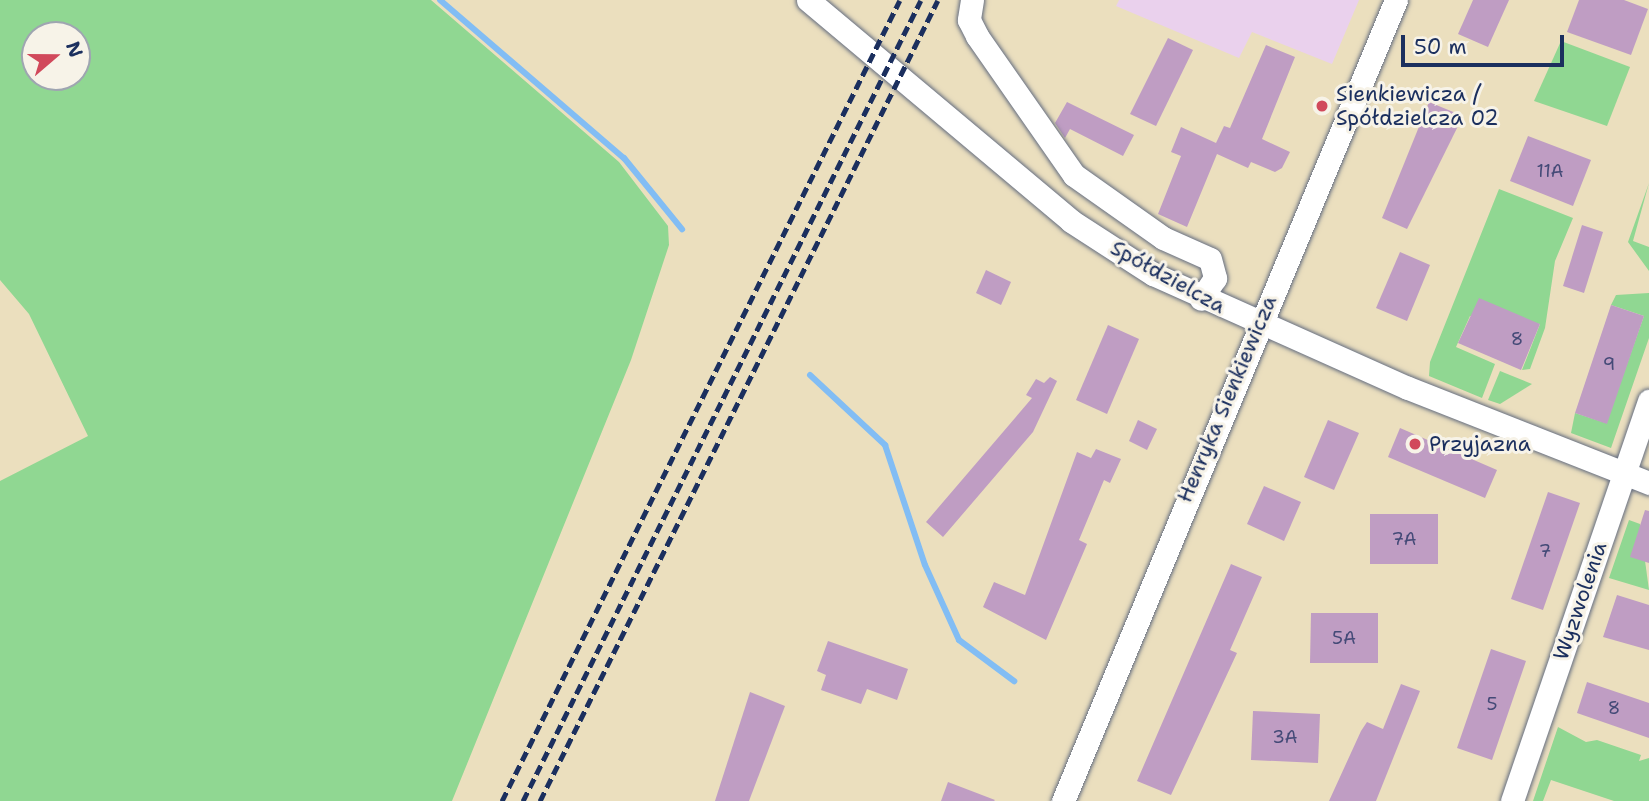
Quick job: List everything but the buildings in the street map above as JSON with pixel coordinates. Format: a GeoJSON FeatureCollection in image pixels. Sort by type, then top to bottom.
{"type":"FeatureCollection","features":[{"type":"Feature","properties":{"kind":"street","name":"Spółdzielcza"},"geometry":{"type":"LineString","coordinates":[[808,0],[1071,221],[1201,299],[1625,476],[1649,483]]}},
{"type":"Feature","properties":{"kind":"street"},"geometry":{"type":"LineString","coordinates":[[972,0],[976,36],[1074,176],[1163,238],[1210,259],[1215,278],[1201,299]]}},
{"type":"Feature","properties":{"kind":"street","name":"Henryka Sienkiewicza"},"geometry":{"type":"LineString","coordinates":[[1063,801],[1257,323],[1396,0]]}},
{"type":"Feature","properties":{"kind":"street","name":"Wyzwolenia"},"geometry":{"type":"LineString","coordinates":[[1512,801],[1649,401]]}},
{"type":"Feature","properties":{"kind":"shaded area"},"geometry":{"type":"Polygon","coordinates":[[[1119,0],[1359,0],[1332,64],[1252,32],[1239,58],[1116,6],[1119,0]]]}},
{"type":"Feature","properties":{"kind":"green space"},"geometry":{"type":"Polygon","coordinates":[[[0,0],[431,0],[619,162],[668,226],[669,245],[631,360],[452,801],[0,801],[0,481],[88,436],[29,314],[0,280],[0,0]]]}},
{"type":"Feature","properties":{"kind":"green space"},"geometry":{"type":"Polygon","coordinates":[[[1561,41],[1630,67],[1607,126],[1534,101],[1561,41]]]}},
{"type":"Feature","properties":{"kind":"green space"},"geometry":{"type":"Polygon","coordinates":[[[1649,183],[1633,241],[1649,247],[1649,271],[1628,242],[1649,183]]]}},
{"type":"Feature","properties":{"kind":"green space"},"geometry":{"type":"Polygon","coordinates":[[[1499,189],[1573,218],[1555,261],[1545,328],[1530,369],[1522,370],[1540,324],[1470,316],[1456,347],[1495,364],[1482,398],[1429,376],[1430,362],[1499,189]]]}},
{"type":"Feature","properties":{"kind":"green space"},"geometry":{"type":"Polygon","coordinates":[[[1649,293],[1649,338],[1611,448],[1571,433],[1575,413],[1606,423],[1644,316],[1611,305],[1616,295],[1649,293]]]}},
{"type":"Feature","properties":{"kind":"green space"},"geometry":{"type":"Polygon","coordinates":[[[1500,371],[1532,384],[1500,404],[1488,400],[1500,371]]]}},
{"type":"Feature","properties":{"kind":"green space"},"geometry":{"type":"Polygon","coordinates":[[[1629,520],[1640,524],[1649,590],[1609,578],[1629,520]]]}},
{"type":"Feature","properties":{"kind":"green space"},"geometry":{"type":"Polygon","coordinates":[[[1558,727],[1586,742],[1597,740],[1641,755],[1639,761],[1649,758],[1649,801],[1614,801],[1551,780],[1543,801],[1533,801],[1558,727]]]}},
{"type":"Feature","properties":{"kind":"waterway"},"geometry":{"type":"LineString","coordinates":[[440,0],[624,158],[682,229]]}},
{"type":"Feature","properties":{"kind":"waterway"},"geometry":{"type":"LineString","coordinates":[[810,375],[885,445],[925,565],[959,640],[1014,681]]}},
{"type":"Feature","properties":{"kind":"railway"},"geometry":{"type":"LineString","coordinates":[[502,801],[900,0]]}},
{"type":"Feature","properties":{"kind":"railway"},"geometry":{"type":"LineString","coordinates":[[523,801],[921,0]]}},
{"type":"Feature","properties":{"kind":"railway"},"geometry":{"type":"LineString","coordinates":[[540,801],[938,0]]}},
{"type":"Feature","properties":{"kind":"place","name":"Sienkiewicza / Spółdzielcza 02"},"geometry":{"type":"Point","coordinates":[1322,106]}},
{"type":"Feature","properties":{"kind":"place","name":"Przyjazna"},"geometry":{"type":"Point","coordinates":[1415,444]}}]}
